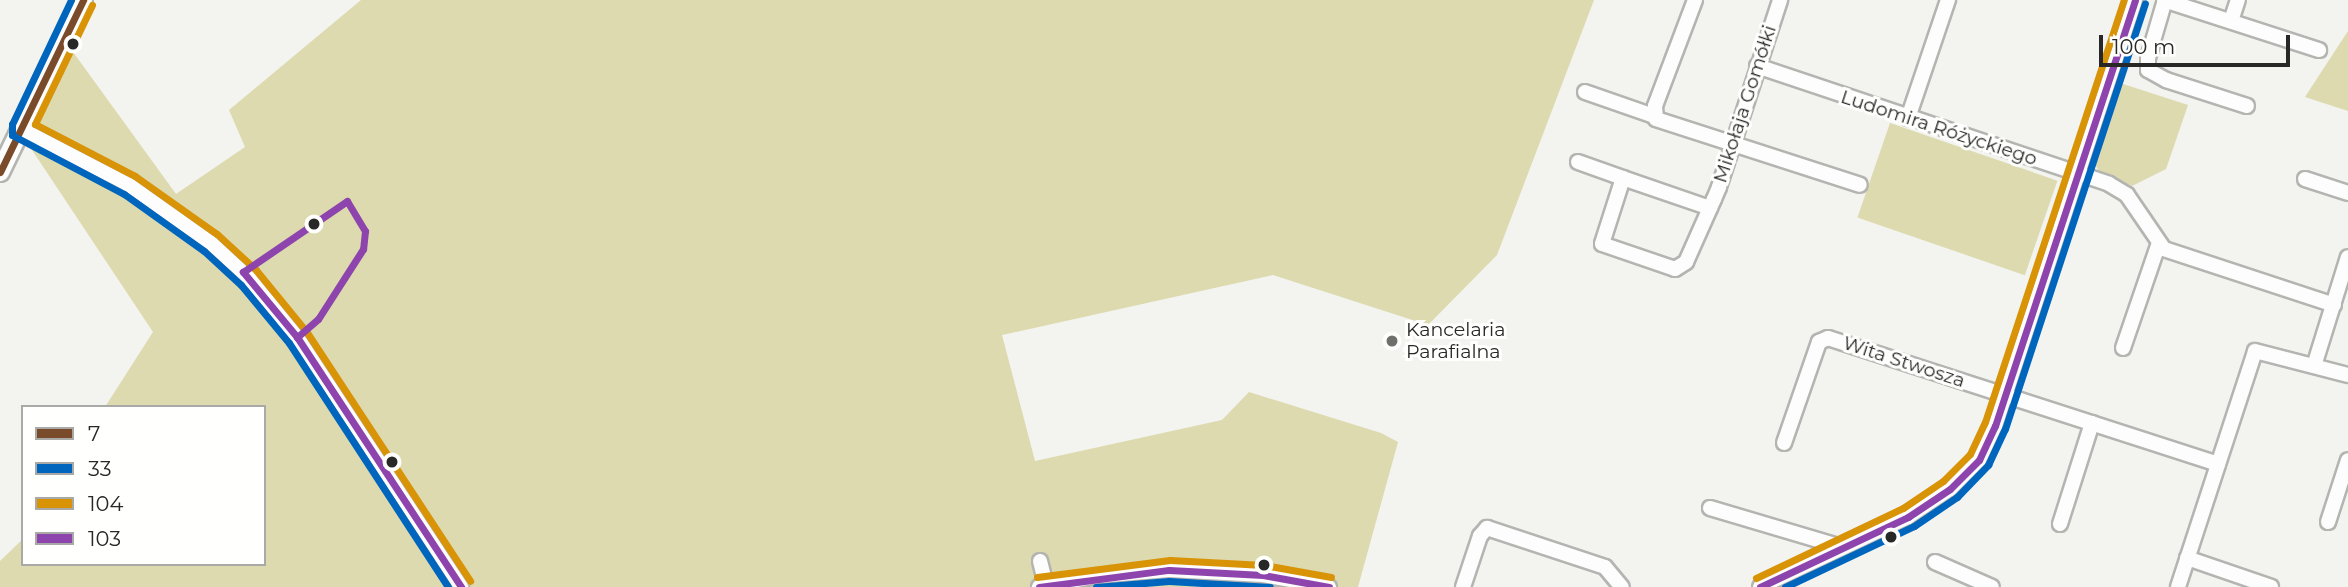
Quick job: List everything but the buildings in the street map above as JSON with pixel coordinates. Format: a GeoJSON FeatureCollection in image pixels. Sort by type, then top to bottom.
{"type":"FeatureCollection","features":[{"type":"Feature","properties":{"kind":"street"},"geometry":{"type":"LineString","coordinates":[[0,172],[83,0]]}},
{"type":"Feature","properties":{"kind":"street"},"geometry":{"type":"LineString","coordinates":[[1654,116],[1695,0]]}},
{"type":"Feature","properties":{"kind":"street","name":"Mikołaja Gomółki"},"geometry":{"type":"LineString","coordinates":[[1623,178],[1602,244],[1672,268],[1686,262],[1710,208],[1780,0]]}},
{"type":"Feature","properties":{"kind":"street"},"geometry":{"type":"LineString","coordinates":[[1908,118],[1948,0]]}},
{"type":"Feature","properties":{"kind":"street"},"geometry":{"type":"LineString","coordinates":[[1760,587],[1908,517],[1950,489],[1979,460],[2005,395],[2135,0]]}},
{"type":"Feature","properties":{"kind":"street"},"geometry":{"type":"LineString","coordinates":[[2247,106],[2166,80],[2148,70],[2148,58],[2165,0],[2319,50]]}},
{"type":"Feature","properties":{"kind":"street"},"geometry":{"type":"LineString","coordinates":[[2231,21],[2238,0]]}},
{"type":"Feature","properties":{"kind":"street","name":"Ludomira Różyckiego"},"geometry":{"type":"LineString","coordinates":[[1757,65],[2078,173],[2127,195],[2158,246]]}},
{"type":"Feature","properties":{"kind":"street"},"geometry":{"type":"LineString","coordinates":[[1585,92],[1732,145],[1860,185]]}},
{"type":"Feature","properties":{"kind":"street"},"geometry":{"type":"LineString","coordinates":[[21,130],[129,185],[211,243],[249,278],[297,337],[461,587]]}},
{"type":"Feature","properties":{"kind":"street","name":"Mikołaja Gomółki"},"geometry":{"type":"LineString","coordinates":[[1578,162],[1710,208]]}},
{"type":"Feature","properties":{"kind":"street"},"geometry":{"type":"LineString","coordinates":[[2305,180],[2348,192]]}},
{"type":"Feature","properties":{"kind":"street"},"geometry":{"type":"LineString","coordinates":[[2123,348],[2158,246],[2334,305]]}},
{"type":"Feature","properties":{"kind":"street"},"geometry":{"type":"LineString","coordinates":[[2314,366],[2348,257]]}},
{"type":"Feature","properties":{"kind":"street","name":"Wita Stwosza"},"geometry":{"type":"LineString","coordinates":[[1784,443],[1824,338],[2218,464]]}},
{"type":"Feature","properties":{"kind":"street"},"geometry":{"type":"LineString","coordinates":[[2178,587],[2255,351],[2268,351],[2348,375]]}},
{"type":"Feature","properties":{"kind":"street"},"geometry":{"type":"LineString","coordinates":[[2060,524],[2092,424]]}},
{"type":"Feature","properties":{"kind":"street"},"geometry":{"type":"LineString","coordinates":[[2328,522],[2348,460]]}},
{"type":"Feature","properties":{"kind":"street"},"geometry":{"type":"LineString","coordinates":[[1710,508],[1842,547]]}},
{"type":"Feature","properties":{"kind":"street"},"geometry":{"type":"LineString","coordinates":[[1463,587],[1480,536],[1488,528],[1605,567],[1622,587]]}},
{"type":"Feature","properties":{"kind":"street"},"geometry":{"type":"LineString","coordinates":[[2187,558],[2271,587]]}},
{"type":"Feature","properties":{"kind":"street"},"geometry":{"type":"LineString","coordinates":[[1040,561],[1043,586],[1169,570],[1263,575],[1329,587]]}},
{"type":"Feature","properties":{"kind":"street"},"geometry":{"type":"LineString","coordinates":[[1935,562],[1992,587]]}},
{"type":"Feature","properties":{"kind":"shaded area"},"geometry":{"type":"Polygon","coordinates":[[[361,0],[1594,0],[1497,255],[1428,325],[1273,275],[1002,335],[1035,461],[1222,420],[1249,392],[1381,433],[1398,442],[1358,587],[0,587],[0,561],[21,541],[21,566],[266,566],[266,405],[106,405],[153,332],[28,144],[73,52],[176,194],[245,147],[229,110],[361,0]]]}},
{"type":"Feature","properties":{"kind":"shaded area"},"geometry":{"type":"Polygon","coordinates":[[[2348,31],[2348,111],[2305,97],[2348,31]]]}},
{"type":"Feature","properties":{"kind":"shaded area"},"geometry":{"type":"Polygon","coordinates":[[[2120,83],[2188,105],[2166,169],[2132,186],[2099,171],[2093,161],[2120,83]]]}},
{"type":"Feature","properties":{"kind":"shaded area"},"geometry":{"type":"Polygon","coordinates":[[[1890,123],[2057,181],[2025,275],[1857,218],[1890,123]]]}},
{"type":"Feature","properties":{"kind":"transit line","name":"33"},"geometry":{"type":"LineString","coordinates":[[71,0],[12,124],[12,135],[124,194],[204,251],[241,285],[289,343],[448,587]]}},
{"type":"Feature","properties":{"kind":"transit line","name":"7"},"geometry":{"type":"LineString","coordinates":[[0,172],[83,0]]}},
{"type":"Feature","properties":{"kind":"transit line","name":"104"},"geometry":{"type":"LineString","coordinates":[[1756,578],[1903,508],[1943,481],[1970,454],[1985,422],[2124,0]]}},
{"type":"Feature","properties":{"kind":"transit line","name":"103"},"geometry":{"type":"LineString","coordinates":[[1760,587],[1908,517],[1950,489],[1979,460],[1995,426],[2135,0]]}},
{"type":"Feature","properties":{"kind":"transit line","name":"33"},"geometry":{"type":"LineString","coordinates":[[1785,587],[1914,526],[1957,497],[1988,465],[2005,429],[2145,3]]}},
{"type":"Feature","properties":{"kind":"transit line","name":"104"},"geometry":{"type":"LineString","coordinates":[[92,5],[35,124],[135,176],[217,234],[256,270],[306,331],[470,581]]}},
{"type":"Feature","properties":{"kind":"transit line","name":"103"},"geometry":{"type":"LineString","coordinates":[[347,201],[365,231],[363,249],[318,319],[297,337],[243,272],[347,201]]}},
{"type":"Feature","properties":{"kind":"transit line","name":"103"},"geometry":{"type":"LineString","coordinates":[[297,337],[461,587]]}},
{"type":"Feature","properties":{"kind":"transit line","name":"104"},"geometry":{"type":"LineString","coordinates":[[1037,577],[1170,560],[1264,565],[1331,577]]}},
{"type":"Feature","properties":{"kind":"transit line","name":"103"},"geometry":{"type":"LineString","coordinates":[[1039,587],[1169,570],[1263,575],[1329,587]]}},
{"type":"Feature","properties":{"kind":"transit line","name":"33"},"geometry":{"type":"LineString","coordinates":[[1096,587],[1169,581],[1270,587]]}},
{"type":"Feature","properties":{"kind":"place","name":"Kancelaria Parafialna"},"geometry":{"type":"Point","coordinates":[1392,341]}}]}
